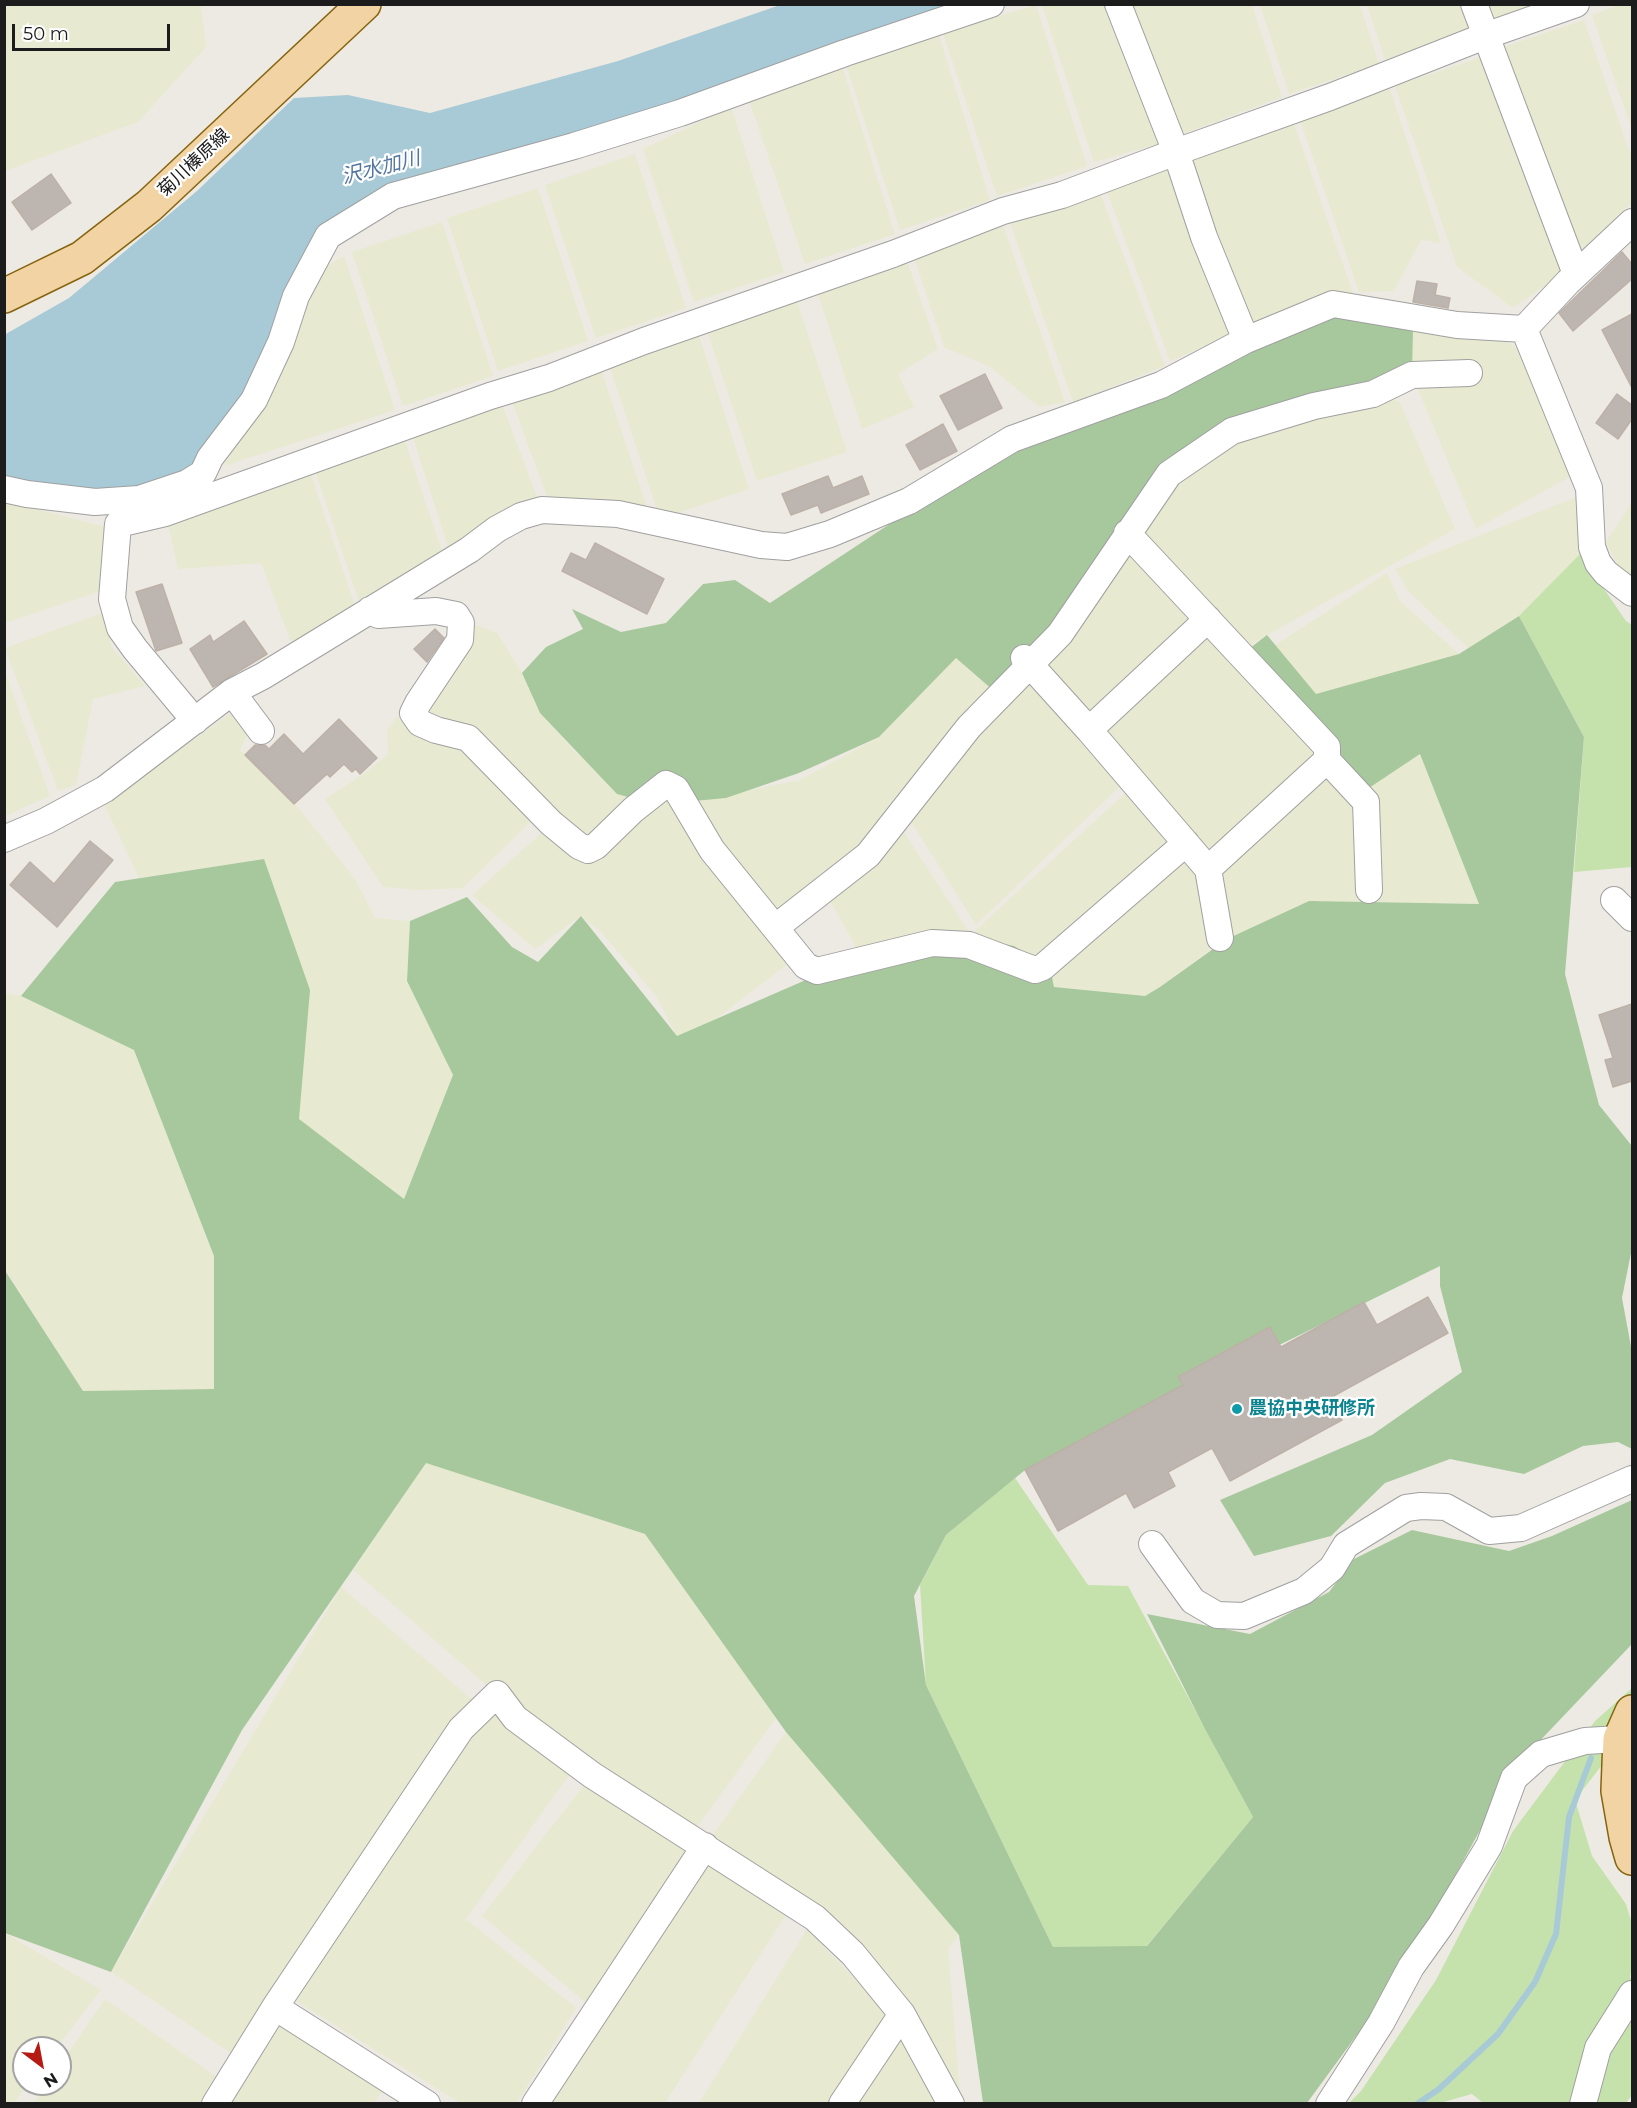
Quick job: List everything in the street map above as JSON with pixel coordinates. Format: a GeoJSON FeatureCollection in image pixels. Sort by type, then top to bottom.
{"type":"FeatureCollection","features":[{"type":"Feature","properties":{"kind":"main road","name":"菊川榛原線"},"geometry":{"type":"LineString","coordinates":[[4,296],[82,258],[148,206],[364,4]]}},
{"type":"Feature","properties":{"kind":"main road"},"geometry":{"type":"LineString","coordinates":[[1626,1725],[1618,1791],[1632,1858]]}},
{"type":"Feature","properties":{"kind":"street"},"geometry":{"type":"LineString","coordinates":[[4,489],[95,502],[139,499],[187,483],[203,472],[210,458],[254,400],[281,342],[296,296],[328,236],[393,196],[574,146],[680,113],[845,53],[991,4]]}},
{"type":"Feature","properties":{"kind":"street"},"geometry":{"type":"LineString","coordinates":[[1118,4],[1176,152],[1204,237],[1246,340]]}},
{"type":"Feature","properties":{"kind":"street"},"geometry":{"type":"LineString","coordinates":[[1474,4],[1576,274]]}},
{"type":"Feature","properties":{"kind":"street"},"geometry":{"type":"LineString","coordinates":[[195,721],[120,628],[112,599],[118,524],[165,513],[490,396],[549,378],[644,341],[892,254],[1003,211],[1062,195],[1576,4]]}},
{"type":"Feature","properties":{"kind":"street"},"geometry":{"type":"LineString","coordinates":[[1524,329],[1576,274],[1632,222]]}},
{"type":"Feature","properties":{"kind":"street"},"geometry":{"type":"LineString","coordinates":[[4,839],[46,821],[105,789],[232,692],[263,676],[521,516],[542,510],[618,514],[761,546],[788,547],[801,544],[909,501],[1012,439],[1161,385],[1246,340],[1333,304],[1457,325],[1524,329]]}},
{"type":"Feature","properties":{"kind":"street"},"geometry":{"type":"LineString","coordinates":[[1524,329],[1589,488],[1592,547],[1598,563],[1606,573],[1632,593]]}},
{"type":"Feature","properties":{"kind":"street"},"geometry":{"type":"LineString","coordinates":[[776,927],[868,855],[969,728],[1027,661],[1060,634],[1169,474],[1232,431],[1314,406],[1373,394],[1412,375],[1469,373]]}},
{"type":"Feature","properties":{"kind":"street"},"geometry":{"type":"LineString","coordinates":[[1127,533],[1327,747],[1327,760],[1366,802],[1370,890]]}},
{"type":"Feature","properties":{"kind":"street"},"geometry":{"type":"LineString","coordinates":[[370,610],[378,615],[436,611],[456,615],[461,623],[460,640],[413,713],[420,723],[436,730],[468,738],[551,823],[579,846],[588,850],[596,846],[633,810],[666,784],[676,789],[712,850],[806,966],[817,971],[932,943],[969,945],[1035,970],[1186,843]]}},
{"type":"Feature","properties":{"kind":"street"},"geometry":{"type":"LineString","coordinates":[[1089,730],[1208,620]]}},
{"type":"Feature","properties":{"kind":"street"},"geometry":{"type":"LineString","coordinates":[[1027,661],[1208,869],[1220,939]]}},
{"type":"Feature","properties":{"kind":"street"},"geometry":{"type":"LineString","coordinates":[[232,692],[261,731]]}},
{"type":"Feature","properties":{"kind":"street"},"geometry":{"type":"LineString","coordinates":[[1208,869],[1327,760]]}},
{"type":"Feature","properties":{"kind":"street"},"geometry":{"type":"LineString","coordinates":[[1614,900],[1632,918]]}},
{"type":"Feature","properties":{"kind":"street"},"geometry":{"type":"LineString","coordinates":[[1152,1544],[1194,1601],[1217,1615],[1244,1616],[1304,1592],[1332,1568],[1346,1545],[1406,1508],[1446,1507],[1489,1531],[1521,1528],[1632,1479]]}},
{"type":"Feature","properties":{"kind":"street"},"geometry":{"type":"LineString","coordinates":[[215,2103],[275,2007],[461,1729],[497,1694],[516,1718],[585,1769],[815,1918],[853,1954],[902,2014],[951,2103]]}},
{"type":"Feature","properties":{"kind":"street"},"geometry":{"type":"LineString","coordinates":[[1329,2103],[1381,2023],[1411,1966],[1441,1925],[1489,1846],[1514,1778],[1541,1755],[1585,1742],[1626,1725]]}},
{"type":"Feature","properties":{"kind":"street"},"geometry":{"type":"LineString","coordinates":[[535,2103],[705,1846]]}},
{"type":"Feature","properties":{"kind":"street"},"geometry":{"type":"LineString","coordinates":[[1583,2103],[1598,2048],[1632,1994]]}},
{"type":"Feature","properties":{"kind":"street"},"geometry":{"type":"LineString","coordinates":[[275,2007],[427,2103]]}},
{"type":"Feature","properties":{"kind":"street"},"geometry":{"type":"LineString","coordinates":[[842,2103],[902,2014]]}},
{"type":"Feature","properties":{"kind":"green space"},"geometry":{"type":"Polygon","coordinates":[[[1477,4],[1557,5],[1485,28],[1477,4]]]}},
{"type":"Feature","properties":{"kind":"green space"},"geometry":{"type":"Polygon","coordinates":[[[4,5],[201,5],[206,47],[138,122],[5,171],[4,5]]]}},
{"type":"Feature","properties":{"kind":"green space"},"geometry":{"type":"Polygon","coordinates":[[[1036,5],[1087,166],[997,196],[943,33],[1036,5]]]}},
{"type":"Feature","properties":{"kind":"green space"},"geometry":{"type":"Polygon","coordinates":[[[1042,5],[1113,5],[1165,142],[1094,162],[1042,5]]]}},
{"type":"Feature","properties":{"kind":"green space"},"geometry":{"type":"Polygon","coordinates":[[[1127,5],[1252,5],[1282,97],[1177,136],[1127,5]]]}},
{"type":"Feature","properties":{"kind":"green space"},"geometry":{"type":"Polygon","coordinates":[[[1260,5],[1360,5],[1379,64],[1289,94],[1260,5]]]}},
{"type":"Feature","properties":{"kind":"green space"},"geometry":{"type":"Polygon","coordinates":[[[1367,5],[1467,5],[1475,30],[1385,60],[1367,5]]]}},
{"type":"Feature","properties":{"kind":"green space"},"geometry":{"type":"Polygon","coordinates":[[[1619,5],[1632,5],[1632,130],[1592,15],[1619,5]]]}},
{"type":"Feature","properties":{"kind":"green space"},"geometry":{"type":"Polygon","coordinates":[[[1584,20],[1632,159],[1632,203],[1574,257],[1494,50],[1584,20]]]}},
{"type":"Feature","properties":{"kind":"green space"},"geometry":{"type":"Polygon","coordinates":[[[939,35],[990,200],[900,230],[846,65],[939,35]]]}},
{"type":"Feature","properties":{"kind":"green space"},"geometry":{"type":"Polygon","coordinates":[[[1485,56],[1561,274],[1513,308],[1457,267],[1395,86],[1485,56]]]}},
{"type":"Feature","properties":{"kind":"green space"},"geometry":{"type":"Polygon","coordinates":[[[842,66],[895,234],[805,264],[749,100],[842,66]]]}},
{"type":"Feature","properties":{"kind":"green space"},"geometry":{"type":"Polygon","coordinates":[[[1390,89],[1441,243],[1421,240],[1394,291],[1359,292],[1300,120],[1390,89]]]}},
{"type":"Feature","properties":{"kind":"green space"},"geometry":{"type":"Polygon","coordinates":[[[731,107],[784,272],[694,302],[643,149],[731,107]]]}},
{"type":"Feature","properties":{"kind":"green space"},"geometry":{"type":"Polygon","coordinates":[[[1293,121],[1353,293],[1305,304],[1244,327],[1185,157],[1293,121]]]}},
{"type":"Feature","properties":{"kind":"green space"},"geometry":{"type":"Polygon","coordinates":[[[635,154],[686,308],[596,338],[545,185],[635,154]]]}},
{"type":"Feature","properties":{"kind":"green space"},"geometry":{"type":"Polygon","coordinates":[[[1177,159],[1242,330],[1170,361],[1105,186],[1177,159]]]}},
{"type":"Feature","properties":{"kind":"green space"},"geometry":{"type":"Polygon","coordinates":[[[538,188],[588,341],[498,371],[447,218],[538,188]]]}},
{"type":"Feature","properties":{"kind":"green space"},"geometry":{"type":"Polygon","coordinates":[[[1099,190],[1165,366],[1073,402],[1009,220],[1099,190]]]}},
{"type":"Feature","properties":{"kind":"green space"},"geometry":{"type":"Polygon","coordinates":[[[442,222],[493,376],[403,406],[352,252],[442,222]]]}},
{"type":"Feature","properties":{"kind":"green space"},"geometry":{"type":"Polygon","coordinates":[[[1003,225],[1065,402],[1039,407],[990,367],[944,347],[913,255],[1003,225]]]}},
{"type":"Feature","properties":{"kind":"green space"},"geometry":{"type":"Polygon","coordinates":[[[344,256],[395,410],[224,466],[274,382],[313,274],[344,256]]]}},
{"type":"Feature","properties":{"kind":"green space"},"geometry":{"type":"Polygon","coordinates":[[[906,258],[938,349],[898,374],[914,407],[862,429],[816,288],[906,258]]]}},
{"type":"Feature","properties":{"kind":"green space"},"geometry":{"type":"Polygon","coordinates":[[[796,298],[847,452],[757,481],[706,328],[796,298]]]}},
{"type":"Feature","properties":{"kind":"green space"},"geometry":{"type":"Polygon","coordinates":[[[1323,309],[1413,330],[1412,375],[1199,442],[1108,562],[994,691],[956,658],[879,737],[799,773],[726,798],[694,801],[670,774],[639,800],[617,794],[540,713],[522,673],[546,647],[583,629],[572,609],[621,632],[666,623],[703,584],[735,580],[770,603],[979,465],[1128,409],[1323,309]]]}},
{"type":"Feature","properties":{"kind":"green space"},"geometry":{"type":"Polygon","coordinates":[[[1481,327],[1530,356],[1578,472],[1476,529],[1412,375],[1413,330],[1481,327]]]}},
{"type":"Feature","properties":{"kind":"green space"},"geometry":{"type":"Polygon","coordinates":[[[699,335],[749,489],[660,519],[609,365],[699,335]]]}},
{"type":"Feature","properties":{"kind":"green space"},"geometry":{"type":"Polygon","coordinates":[[[600,366],[651,519],[552,510],[510,396],[600,366]]]}},
{"type":"Feature","properties":{"kind":"green space"},"geometry":{"type":"Polygon","coordinates":[[[1373,394],[1400,402],[1455,529],[1243,649],[1140,540],[1172,490],[1238,440],[1373,394]]]}},
{"type":"Feature","properties":{"kind":"green space"},"geometry":{"type":"Polygon","coordinates":[[[502,404],[542,510],[452,560],[412,434],[502,404]]]}},
{"type":"Feature","properties":{"kind":"green space"},"geometry":{"type":"Polygon","coordinates":[[[404,438],[446,563],[363,614],[314,468],[404,438]]]}},
{"type":"Feature","properties":{"kind":"green space"},"geometry":{"type":"Polygon","coordinates":[[[309,469],[360,621],[296,655],[261,563],[178,569],[167,520],[309,469]]]}},
{"type":"Feature","properties":{"kind":"green space"},"geometry":{"type":"Polygon","coordinates":[[[1579,496],[1582,552],[1519,616],[1468,648],[1409,592],[1395,569],[1579,496]]]}},
{"type":"Feature","properties":{"kind":"green space"},"geometry":{"type":"Polygon","coordinates":[[[4,501],[106,527],[107,589],[5,623],[4,501]]]}},
{"type":"Feature","properties":{"kind":"green space"},"geometry":{"type":"Polygon","coordinates":[[[1632,502],[1632,581],[1620,570],[1606,542],[1632,502]]]}},
{"type":"Feature","properties":{"kind":"green space"},"geometry":{"type":"Polygon","coordinates":[[[1128,550],[1199,619],[1086,724],[1040,672],[1128,550]]]}},
{"type":"Feature","properties":{"kind":"green space"},"geometry":{"type":"Polygon","coordinates":[[[1582,552],[1593,573],[1626,621],[1632,625],[1632,867],[1574,872],[1584,737],[1519,616],[1582,552]]]}},
{"type":"Feature","properties":{"kind":"green space"},"geometry":{"type":"Polygon","coordinates":[[[1387,573],[1400,601],[1459,654],[1418,670],[1316,695],[1275,645],[1387,573]]]}},
{"type":"Feature","properties":{"kind":"green space"},"geometry":{"type":"Polygon","coordinates":[[[107,611],[111,646],[145,686],[93,699],[76,785],[58,791],[5,648],[107,611]]]}},
{"type":"Feature","properties":{"kind":"green space"},"geometry":{"type":"Polygon","coordinates":[[[1519,616],[1584,737],[1565,974],[1599,1105],[1632,1146],[1632,1248],[1622,1298],[1632,1352],[1632,1449],[1618,1442],[1583,1446],[1524,1474],[1450,1459],[1385,1483],[1331,1536],[1254,1556],[1220,1500],[1372,1435],[1462,1372],[1440,1286],[1440,1266],[1025,1470],[946,1535],[914,1596],[926,1685],[1053,1947],[1147,1946],[1253,1817],[1205,1729],[1147,1614],[1250,1634],[1329,1592],[1354,1559],[1412,1530],[1509,1551],[1552,1536],[1632,1500],[1632,1644],[1514,1768],[1426,1929],[1370,2017],[1307,2103],[983,2103],[959,1935],[786,1732],[645,1534],[426,1463],[242,1730],[111,1972],[5,1933],[4,1269],[83,1391],[214,1389],[214,1256],[134,1050],[21,996],[115,882],[264,859],[310,990],[299,1119],[404,1199],[453,1075],[407,981],[410,921],[467,897],[512,947],[538,962],[581,916],[677,1036],[861,956],[968,937],[1014,946],[1050,967],[1054,987],[1145,996],[1227,939],[1309,901],[1479,904],[1420,754],[1366,790],[1245,652],[1267,635],[1316,694],[1459,654],[1519,616]]]}},
{"type":"Feature","properties":{"kind":"green space"},"geometry":{"type":"Polygon","coordinates":[[[468,622],[497,633],[522,673],[540,713],[576,753],[639,800],[591,845],[431,720],[423,709],[468,622]]]}},
{"type":"Feature","properties":{"kind":"green space"},"geometry":{"type":"Polygon","coordinates":[[[1208,629],[1326,754],[1208,862],[1095,730],[1208,629]]]}},
{"type":"Feature","properties":{"kind":"green space"},"geometry":{"type":"Polygon","coordinates":[[[956,658],[994,691],[832,884],[767,918],[694,801],[800,780],[879,737],[956,658]]]}},
{"type":"Feature","properties":{"kind":"green space"},"geometry":{"type":"Polygon","coordinates":[[[5,672],[50,796],[4,816],[5,672]]]}},
{"type":"Feature","properties":{"kind":"green space"},"geometry":{"type":"Polygon","coordinates":[[[1030,675],[1122,784],[976,925],[907,815],[1030,675]]]}},
{"type":"Feature","properties":{"kind":"green space"},"geometry":{"type":"Polygon","coordinates":[[[234,711],[249,731],[240,750],[301,811],[355,879],[375,918],[410,921],[407,981],[453,1075],[404,1199],[288,1119],[264,859],[139,878],[104,804],[234,711]]]}},
{"type":"Feature","properties":{"kind":"green space"},"geometry":{"type":"Polygon","coordinates":[[[397,716],[407,727],[465,752],[535,817],[463,888],[419,890],[383,887],[325,799],[368,771],[388,754],[387,730],[397,716]]]}},
{"type":"Feature","properties":{"kind":"green space"},"geometry":{"type":"Polygon","coordinates":[[[1420,754],[1479,904],[1309,901],[1227,939],[1216,869],[1340,766],[1366,790],[1420,754]]]}},
{"type":"Feature","properties":{"kind":"green space"},"geometry":{"type":"Polygon","coordinates":[[[1129,790],[1176,843],[1036,959],[968,937],[1129,790]]]}},
{"type":"Feature","properties":{"kind":"green space"},"geometry":{"type":"Polygon","coordinates":[[[669,798],[681,810],[729,892],[788,964],[696,1034],[677,1036],[656,996],[602,933],[581,916],[535,949],[472,895],[544,831],[579,854],[646,807],[669,798]]]}},
{"type":"Feature","properties":{"kind":"green space"},"geometry":{"type":"Polygon","coordinates":[[[896,820],[969,932],[903,944],[861,956],[827,895],[896,820]]]}},
{"type":"Feature","properties":{"kind":"green space"},"geometry":{"type":"Polygon","coordinates":[[[1190,852],[1205,874],[1211,949],[1145,996],[1054,987],[1050,967],[1190,852]]]}},
{"type":"Feature","properties":{"kind":"green space"},"geometry":{"type":"Polygon","coordinates":[[[5,993],[21,996],[134,1050],[214,1256],[214,1389],[83,1391],[5,1269],[5,993]]]}},
{"type":"Feature","properties":{"kind":"green space"},"geometry":{"type":"Polygon","coordinates":[[[426,1463],[645,1534],[776,1718],[690,1837],[705,1846],[786,1732],[959,1935],[948,1949],[961,2103],[904,2040],[934,2103],[699,2103],[807,1929],[884,2010],[839,1941],[791,1907],[665,2103],[536,2103],[595,2010],[482,1916],[592,1775],[577,1764],[466,1919],[576,2008],[517,2103],[460,2103],[287,1995],[278,2008],[390,2080],[374,2103],[33,2104],[39,2096],[72,2096],[72,2047],[105,1999],[227,2084],[241,2060],[111,1972],[341,1587],[482,1708],[497,1694],[353,1570],[426,1463]]]}},
{"type":"Feature","properties":{"kind":"green space"},"geometry":{"type":"Polygon","coordinates":[[[1015,1478],[1088,1585],[1128,1586],[1253,1817],[1136,1959],[1053,1947],[926,1685],[920,1585],[946,1535],[1015,1478]]]}},
{"type":"Feature","properties":{"kind":"green space"},"geometry":{"type":"Polygon","coordinates":[[[1632,1688],[1632,1726],[1575,1800],[1592,1856],[1626,1904],[1632,1924],[1630,1977],[1632,1981],[1632,2095],[1625,2104],[1483,2103],[1472,2094],[1440,2103],[1348,2104],[1361,2091],[1436,1980],[1513,1831],[1595,1721],[1632,1688]]]}},
{"type":"Feature","properties":{"kind":"green space"},"geometry":{"type":"Polygon","coordinates":[[[5,1933],[101,1990],[65,2036],[12,2036],[12,2096],[19,2096],[13,2104],[4,2103],[5,1933]]]}},
{"type":"Feature","properties":{"kind":"water","name":"沢水加川"},"geometry":{"type":"Polygon","coordinates":[[[780,5],[957,5],[645,121],[409,185],[299,265],[267,372],[206,458],[135,495],[5,483],[4,335],[69,298],[197,191],[294,98],[348,95],[430,113],[618,61],[780,5]]]}},
{"type":"Feature","properties":{"kind":"building"},"geometry":{"type":"Polygon","coordinates":[[[51,174],[71,203],[32,230],[12,202],[51,174]]]}},
{"type":"Feature","properties":{"kind":"building"},"geometry":{"type":"Polygon","coordinates":[[[1622,252],[1632,264],[1632,279],[1573,331],[1559,313],[1622,252]]]}},
{"type":"Feature","properties":{"kind":"building"},"geometry":{"type":"Polygon","coordinates":[[[1417,281],[1437,284],[1435,295],[1450,298],[1448,308],[1413,302],[1417,281]]]}},
{"type":"Feature","properties":{"kind":"building"},"geometry":{"type":"Polygon","coordinates":[[[1632,314],[1632,388],[1602,330],[1632,314]]]}},
{"type":"Feature","properties":{"kind":"building"},"geometry":{"type":"Polygon","coordinates":[[[985,374],[1002,408],[958,430],[940,396],[985,374]]]}},
{"type":"Feature","properties":{"kind":"building"},"geometry":{"type":"Polygon","coordinates":[[[1617,394],[1632,405],[1632,419],[1618,439],[1596,423],[1617,394]]]}},
{"type":"Feature","properties":{"kind":"building"},"geometry":{"type":"Polygon","coordinates":[[[943,424],[957,451],[920,470],[906,445],[943,424]]]}},
{"type":"Feature","properties":{"kind":"building"},"geometry":{"type":"Polygon","coordinates":[[[828,476],[833,488],[862,476],[869,494],[821,513],[818,505],[791,515],[782,494],[828,476]]]}},
{"type":"Feature","properties":{"kind":"building"},"geometry":{"type":"Polygon","coordinates":[[[595,543],[664,579],[647,614],[562,571],[571,553],[586,560],[595,543]]]}},
{"type":"Feature","properties":{"kind":"building"},"geometry":{"type":"Polygon","coordinates":[[[162,584],[182,643],[156,651],[136,592],[162,584]]]}},
{"type":"Feature","properties":{"kind":"building"},"geometry":{"type":"Polygon","coordinates":[[[244,621],[267,654],[213,687],[190,649],[210,635],[213,642],[244,621]]]}},
{"type":"Feature","properties":{"kind":"building"},"geometry":{"type":"Polygon","coordinates":[[[435,629],[444,638],[427,662],[414,649],[435,629]]]}},
{"type":"Feature","properties":{"kind":"building"},"geometry":{"type":"Polygon","coordinates":[[[339,719],[377,758],[360,774],[356,769],[352,772],[344,764],[330,777],[327,774],[294,804],[245,755],[255,745],[265,745],[269,749],[284,734],[303,754],[339,719]]]}},
{"type":"Feature","properties":{"kind":"building"},"geometry":{"type":"Polygon","coordinates":[[[90,841],[113,860],[57,927],[10,885],[30,862],[54,884],[90,841]]]}},
{"type":"Feature","properties":{"kind":"building"},"geometry":{"type":"Polygon","coordinates":[[[1632,1004],[1632,1081],[1613,1087],[1605,1060],[1613,1058],[1599,1015],[1632,1004]]]}},
{"type":"Feature","properties":{"kind":"building","name":"農協中央研修所"},"geometry":{"type":"Polygon","coordinates":[[[1428,1297],[1448,1333],[1330,1398],[1342,1420],[1230,1481],[1212,1448],[1168,1472],[1175,1486],[1134,1508],[1126,1493],[1058,1531],[1025,1470],[1183,1385],[1178,1377],[1270,1327],[1281,1347],[1364,1302],[1377,1325],[1428,1297]]]}},
{"type":"Feature","properties":{"kind":"waterway"},"geometry":{"type":"LineString","coordinates":[[1417,2104],[1439,2089],[1498,2034],[1535,1982],[1556,1934],[1569,1817],[1591,1758]]}},
{"type":"Feature","properties":{"kind":"place","name":"農協中央研修所"},"geometry":{"type":"Point","coordinates":[1237,1409]}}]}
